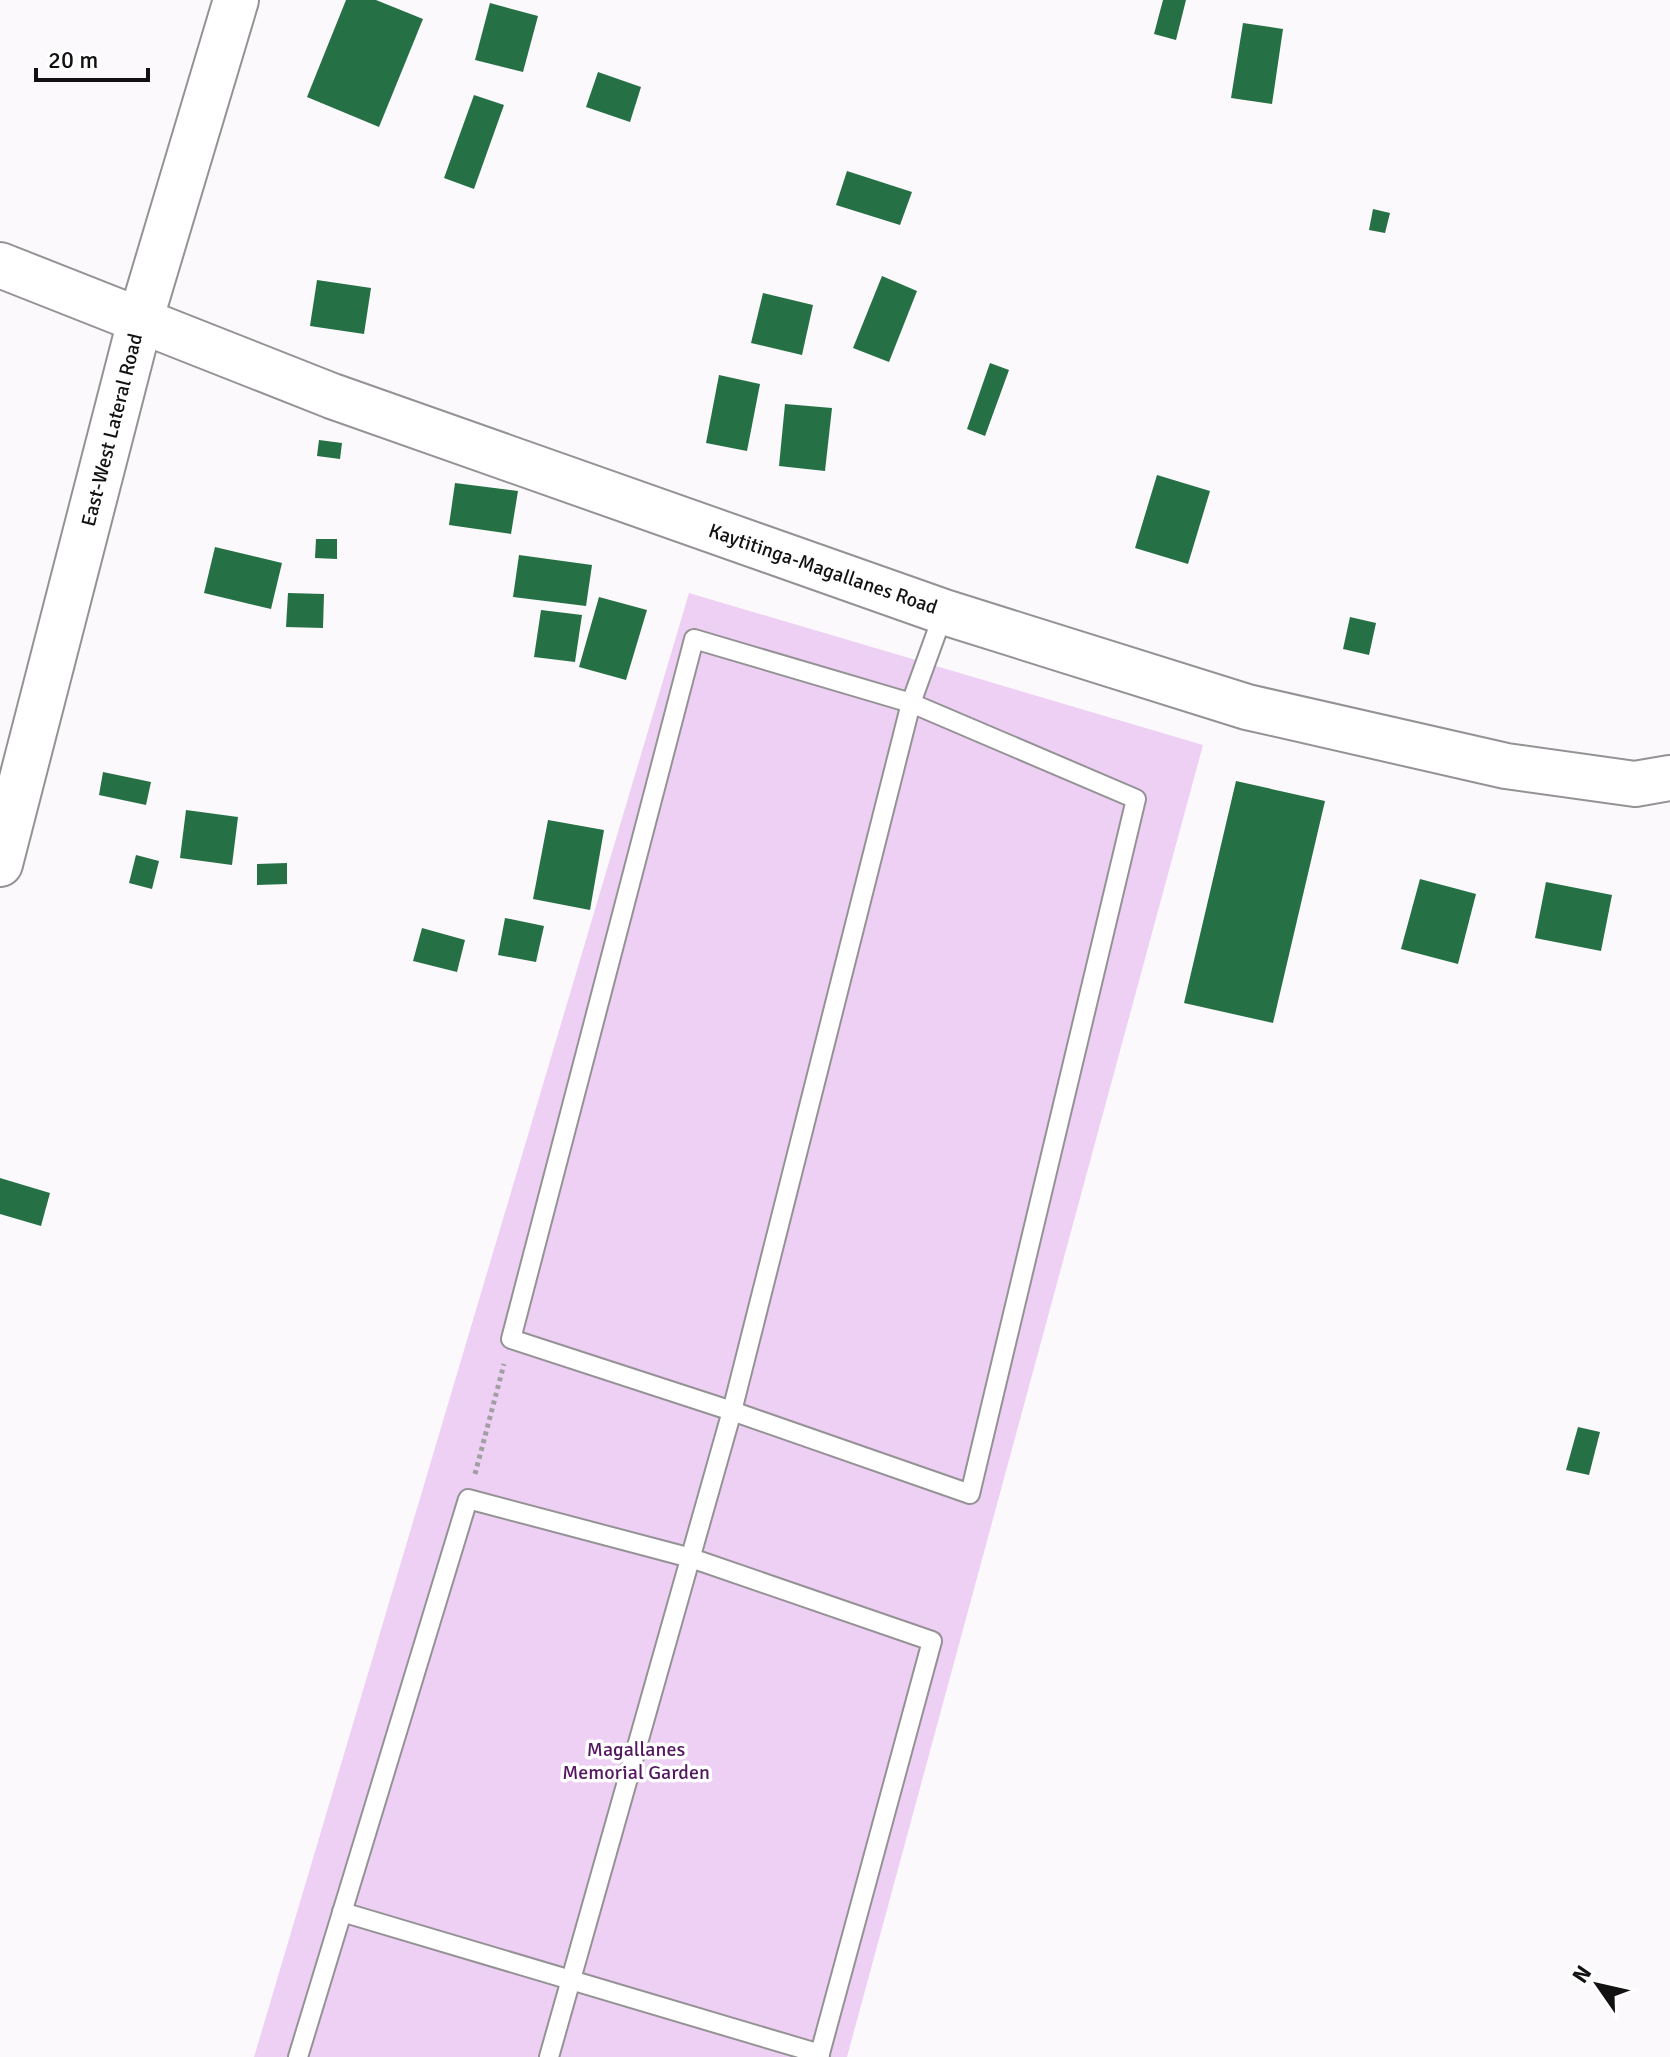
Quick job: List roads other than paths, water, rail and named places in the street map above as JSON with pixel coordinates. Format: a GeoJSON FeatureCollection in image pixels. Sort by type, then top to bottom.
{"type":"FeatureCollection","features":[{"type":"Feature","properties":{"kind":"main road","name":"East-West Lateral Road"},"geometry":{"type":"LineString","coordinates":[[0,864],[140,321],[236,0]]}},
{"type":"Feature","properties":{"kind":"main road","name":"Kaytitinga-Magallanes Road"},"geometry":{"type":"LineString","coordinates":[[0,265],[332,396],[944,612],[1247,707],[1506,766],[1635,784],[1670,778]]}},
{"type":"Feature","properties":{"kind":"lane"},"geometry":{"type":"LineString","coordinates":[[549,2057],[732,1411],[911,703],[944,612]]}},
{"type":"Feature","properties":{"kind":"lane"},"geometry":{"type":"LineString","coordinates":[[694,639],[911,703],[1136,799],[970,1494],[732,1411],[511,1339],[694,639]]}},
{"type":"Feature","properties":{"kind":"lane"},"geometry":{"type":"LineString","coordinates":[[298,2057],[342,1912],[468,1499],[691,1558],[932,1641],[820,2055],[342,1912]]}},
{"type":"Feature","properties":{"kind":"park label","name":"Magallanes Memorial Garden"},"geometry":{"type":"Point","coordinates":[636,1760]}}]}
